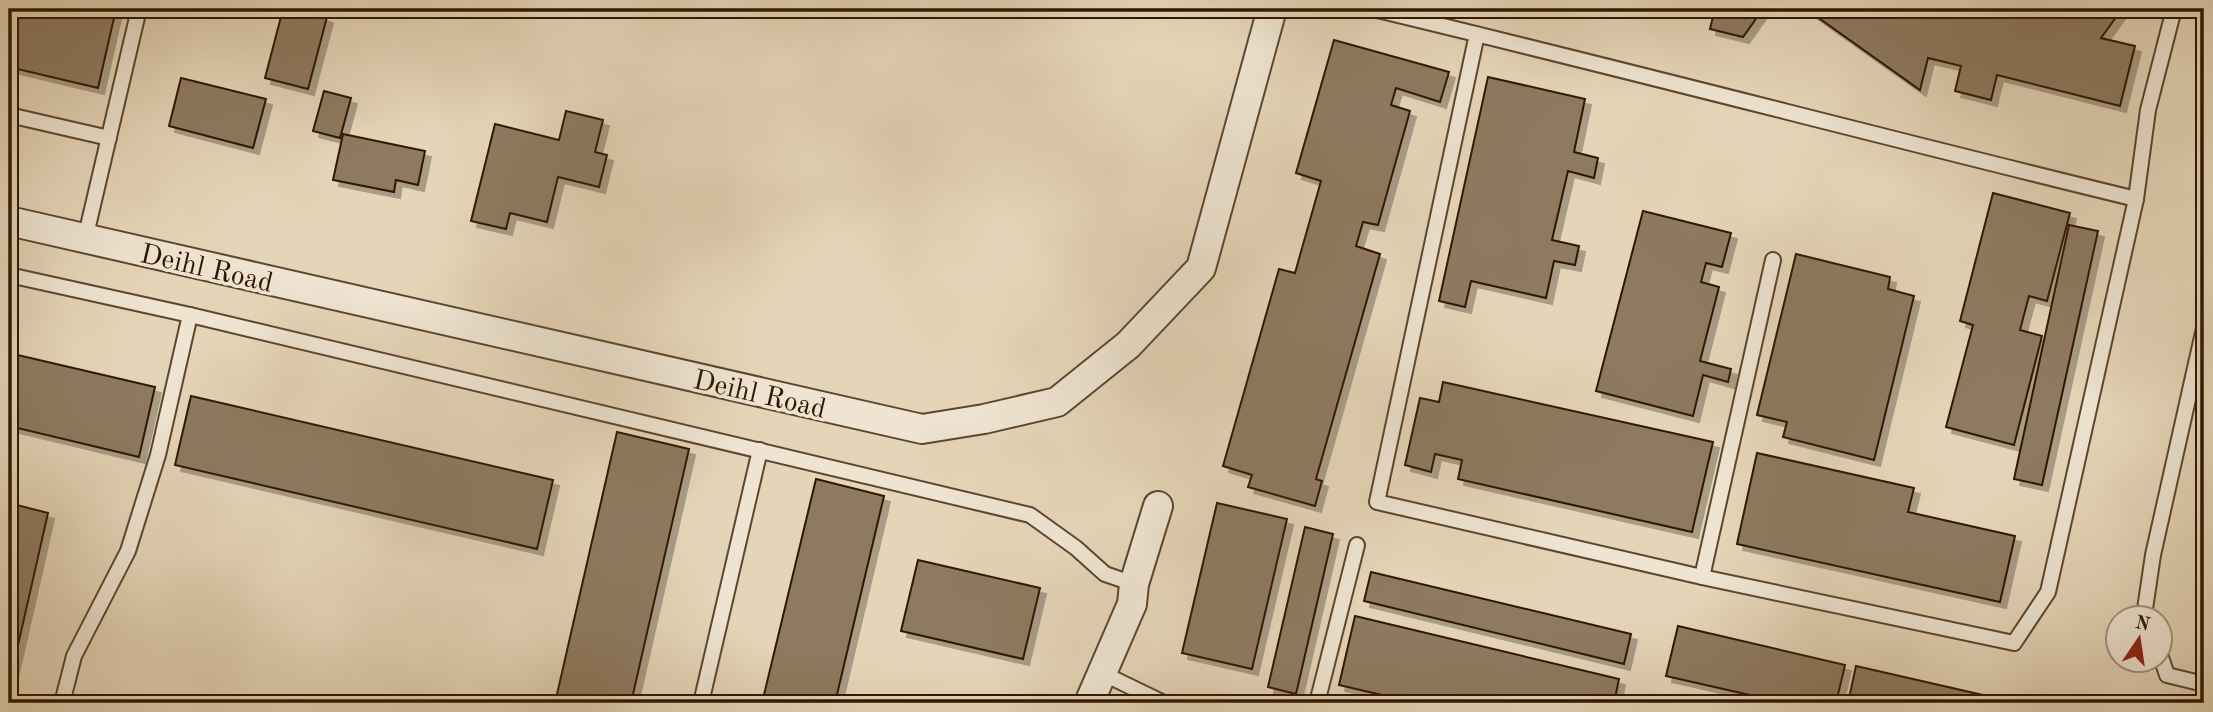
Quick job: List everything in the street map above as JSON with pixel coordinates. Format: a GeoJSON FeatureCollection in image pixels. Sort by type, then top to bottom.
{"type":"FeatureCollection","features":[{"type":"Feature","properties":{"kind":"street","name":"Deihl Road"},"geometry":{"type":"LineString","coordinates":[[9,222],[922,429],[984,419],[1057,402],[1128,345],[1201,268],[1272,9]]}},
{"type":"Feature","properties":{"kind":"street"},"geometry":{"type":"LineString","coordinates":[[1088,703],[1132,604],[1134,584],[1158,506]]}},
{"type":"Feature","properties":{"kind":"lane"},"geometry":{"type":"LineString","coordinates":[[85,239],[139,9]]}},
{"type":"Feature","properties":{"kind":"lane"},"geometry":{"type":"LineString","coordinates":[[1373,9],[2136,200]]}},
{"type":"Feature","properties":{"kind":"lane"},"geometry":{"type":"LineString","coordinates":[[1477,34],[1377,502],[1702,577],[2014,643],[2048,592],[2136,200],[2148,110],[2174,9]]}},
{"type":"Feature","properties":{"kind":"lane"},"geometry":{"type":"LineString","coordinates":[[9,115],[109,138]]}},
{"type":"Feature","properties":{"kind":"lane"},"geometry":{"type":"LineString","coordinates":[[1702,577],[1773,260]]}},
{"type":"Feature","properties":{"kind":"lane"},"geometry":{"type":"LineString","coordinates":[[9,275],[190,315],[1030,515],[1076,548],[1105,574],[1134,584]]}},
{"type":"Feature","properties":{"kind":"lane"},"geometry":{"type":"LineString","coordinates":[[62,703],[74,656],[128,551],[158,456],[190,315]]}},
{"type":"Feature","properties":{"kind":"lane"},"geometry":{"type":"LineString","coordinates":[[2146,604],[2153,555],[2204,328]]}},
{"type":"Feature","properties":{"kind":"lane"},"geometry":{"type":"LineString","coordinates":[[701,703],[760,450]]}},
{"type":"Feature","properties":{"kind":"lane"},"geometry":{"type":"LineString","coordinates":[[1317,703],[1357,545]]}},
{"type":"Feature","properties":{"kind":"lane"},"geometry":{"type":"LineString","coordinates":[[1102,673],[1164,703]]}},
{"type":"Feature","properties":{"kind":"lane"},"geometry":{"type":"LineString","coordinates":[[2167,674],[2204,684]]}},
{"type":"Feature","properties":{"kind":"building"},"geometry":{"type":"Polygon","coordinates":[[[9,9],[116,9],[98,88],[9,67],[9,9]]]}},
{"type":"Feature","properties":{"kind":"building"},"geometry":{"type":"Polygon","coordinates":[[[283,9],[298,9],[327,17],[308,89],[265,78],[283,9]]]}},
{"type":"Feature","properties":{"kind":"building"},"geometry":{"type":"Polygon","coordinates":[[[1701,9],[1763,9],[1743,37],[1710,29],[1714,12],[1701,9]]]}},
{"type":"Feature","properties":{"kind":"building"},"geometry":{"type":"Polygon","coordinates":[[[1806,9],[2122,9],[2101,38],[2135,46],[2120,106],[1997,75],[1991,100],[1955,91],[1961,66],[1928,58],[1920,90],[1806,9]]]}},
{"type":"Feature","properties":{"kind":"building"},"geometry":{"type":"Polygon","coordinates":[[[1334,40],[1449,72],[1440,102],[1396,88],[1391,105],[1410,111],[1378,225],[1363,222],[1356,246],[1380,254],[1316,479],[1322,481],[1315,506],[1248,487],[1252,475],[1223,466],[1279,269],[1295,273],[1321,181],[1296,173],[1334,40]]]}},
{"type":"Feature","properties":{"kind":"building"},"geometry":{"type":"Polygon","coordinates":[[[1488,77],[1585,99],[1574,152],[1598,158],[1594,178],[1568,171],[1552,240],[1579,246],[1575,265],[1554,261],[1546,298],[1471,281],[1465,307],[1439,301],[1488,77]]]}},
{"type":"Feature","properties":{"kind":"building"},"geometry":{"type":"Polygon","coordinates":[[[181,78],[266,99],[253,148],[169,126],[181,78]]]}},
{"type":"Feature","properties":{"kind":"building"},"geometry":{"type":"Polygon","coordinates":[[[324,91],[351,98],[340,138],[313,131],[324,91]]]}},
{"type":"Feature","properties":{"kind":"building"},"geometry":{"type":"Polygon","coordinates":[[[566,111],[603,120],[595,152],[607,155],[599,187],[558,177],[547,222],[510,213],[506,229],[471,221],[495,124],[559,140],[566,111]]]}},
{"type":"Feature","properties":{"kind":"building"},"geometry":{"type":"Polygon","coordinates":[[[343,134],[425,151],[418,185],[396,180],[394,192],[333,180],[343,134]]]}},
{"type":"Feature","properties":{"kind":"building"},"geometry":{"type":"Polygon","coordinates":[[[1993,193],[2070,213],[2047,301],[2029,296],[2020,330],[2042,336],[2014,445],[1946,427],[1973,325],[1960,321],[1993,193]]]}},
{"type":"Feature","properties":{"kind":"building"},"geometry":{"type":"Polygon","coordinates":[[[1643,211],[1731,233],[1722,267],[1706,263],[1701,282],[1719,287],[1700,361],[1731,369],[1728,382],[1703,375],[1693,416],[1596,391],[1643,211]]]}},
{"type":"Feature","properties":{"kind":"building"},"geometry":{"type":"Polygon","coordinates":[[[2069,225],[2098,231],[2042,485],[2014,479],[2069,225]]]}},
{"type":"Feature","properties":{"kind":"building"},"geometry":{"type":"Polygon","coordinates":[[[1796,254],[1890,277],[1888,289],[1914,296],[1874,460],[1783,437],[1787,422],[1757,415],[1796,254]]]}},
{"type":"Feature","properties":{"kind":"building"},"geometry":{"type":"Polygon","coordinates":[[[9,353],[155,387],[139,457],[9,426],[9,353]]]}},
{"type":"Feature","properties":{"kind":"building"},"geometry":{"type":"Polygon","coordinates":[[[1443,382],[1713,442],[1692,532],[1458,479],[1462,460],[1435,454],[1431,472],[1405,465],[1420,398],[1439,402],[1443,382]]]}},
{"type":"Feature","properties":{"kind":"building"},"geometry":{"type":"Polygon","coordinates":[[[191,396],[553,480],[537,549],[175,465],[191,396]]]}},
{"type":"Feature","properties":{"kind":"building"},"geometry":{"type":"Polygon","coordinates":[[[617,432],[689,449],[631,703],[555,703],[617,432]]]}},
{"type":"Feature","properties":{"kind":"building"},"geometry":{"type":"Polygon","coordinates":[[[1757,453],[1914,488],[1908,512],[2015,536],[2000,602],[1737,544],[1757,453]]]}},
{"type":"Feature","properties":{"kind":"building"},"geometry":{"type":"Polygon","coordinates":[[[816,479],[884,496],[835,703],[762,703],[816,479]]]}},
{"type":"Feature","properties":{"kind":"building"},"geometry":{"type":"Polygon","coordinates":[[[9,503],[48,513],[9,685],[9,503]]]}},
{"type":"Feature","properties":{"kind":"building"},"geometry":{"type":"Polygon","coordinates":[[[1217,503],[1287,519],[1252,669],[1182,653],[1217,503]]]}},
{"type":"Feature","properties":{"kind":"building"},"geometry":{"type":"Polygon","coordinates":[[[1305,527],[1333,534],[1296,694],[1268,687],[1305,527]]]}},
{"type":"Feature","properties":{"kind":"building"},"geometry":{"type":"Polygon","coordinates":[[[918,560],[1040,588],[1023,659],[901,631],[918,560]]]}},
{"type":"Feature","properties":{"kind":"building"},"geometry":{"type":"Polygon","coordinates":[[[1371,572],[1631,634],[1624,664],[1364,601],[1371,572]]]}},
{"type":"Feature","properties":{"kind":"building"},"geometry":{"type":"Polygon","coordinates":[[[1355,616],[1619,679],[1614,703],[1416,703],[1339,685],[1355,616]]]}},
{"type":"Feature","properties":{"kind":"building"},"geometry":{"type":"Polygon","coordinates":[[[1678,626],[1845,665],[1836,703],[1785,703],[1666,676],[1678,626]]]}},
{"type":"Feature","properties":{"kind":"building"},"geometry":{"type":"Polygon","coordinates":[[[1856,666],[2018,703],[1848,703],[1856,666]]]}}]}
